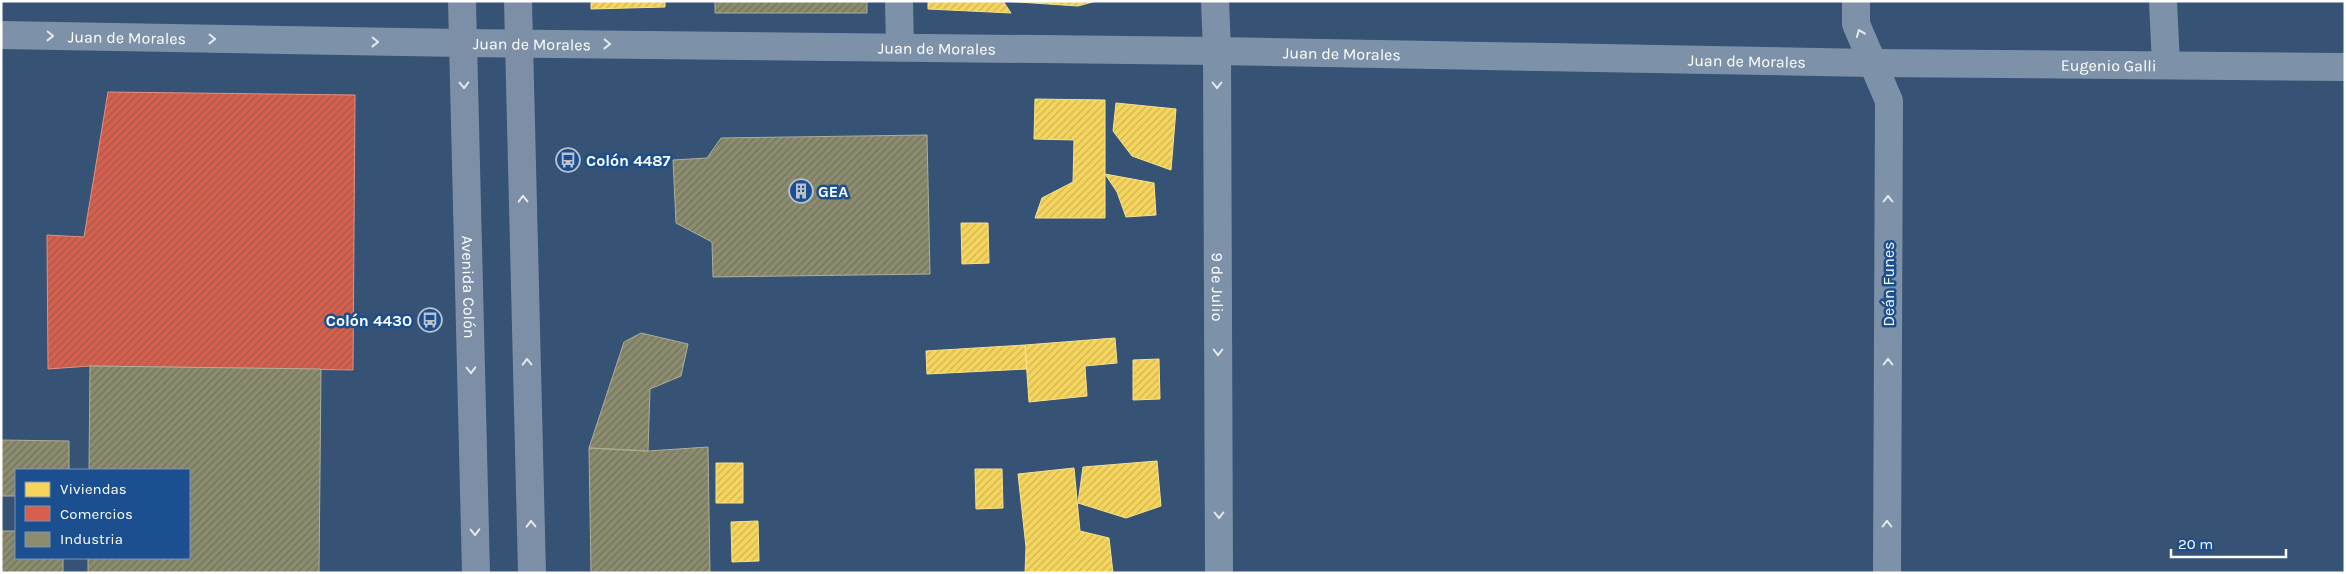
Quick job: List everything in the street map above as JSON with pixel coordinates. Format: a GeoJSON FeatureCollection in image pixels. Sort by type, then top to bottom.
{"type":"FeatureCollection","features":[{"type":"Feature","properties":{"kind":"main road","name":"Avenida Colón"},"geometry":{"type":"LineString","coordinates":[[462,1],[476,573]]}},
{"type":"Feature","properties":{"kind":"main road"},"geometry":{"type":"LineString","coordinates":[[518,1],[532,573]]}},
{"type":"Feature","properties":{"kind":"street"},"geometry":{"type":"LineString","coordinates":[[899,1],[900,47]]}},
{"type":"Feature","properties":{"kind":"street","name":"9 de Julio"},"geometry":{"type":"LineString","coordinates":[[1215,1],[1217,51],[1219,573]]}},
{"type":"Feature","properties":{"kind":"street","name":"Deán Funes"},"geometry":{"type":"LineString","coordinates":[[1856,1],[1856,24],[1889,101],[1887,573]]}},
{"type":"Feature","properties":{"kind":"street"},"geometry":{"type":"LineString","coordinates":[[2165,3],[2166,65]]}},
{"type":"Feature","properties":{"kind":"street","name":"Juan de Morales"},"geometry":{"type":"LineString","coordinates":[[1,35],[519,44],[1217,51],[1872,63]]}},
{"type":"Feature","properties":{"kind":"street","name":"Eugenio Galli"},"geometry":{"type":"LineString","coordinates":[[1872,63],[2345,67]]}},
{"type":"Feature","properties":{"kind":"building: Viviendas"},"geometry":{"type":"Polygon","coordinates":[[[591,1],[665,1],[665,7],[591,9],[591,1]]]}},
{"type":"Feature","properties":{"kind":"building: Viviendas"},"geometry":{"type":"Polygon","coordinates":[[[928,1],[1003,1],[1011,13],[928,9],[928,1]]]}},
{"type":"Feature","properties":{"kind":"building: Viviendas"},"geometry":{"type":"Polygon","coordinates":[[[1003,1],[1096,1],[1078,6],[1003,1]]]}},
{"type":"Feature","properties":{"kind":"building: Viviendas"},"geometry":{"type":"Polygon","coordinates":[[[1035,99],[1105,100],[1105,218],[1035,218],[1042,198],[1073,182],[1074,140],[1034,139],[1035,99]]]}},
{"type":"Feature","properties":{"kind":"building: Viviendas"},"geometry":{"type":"Polygon","coordinates":[[[1116,103],[1176,109],[1171,170],[1132,156],[1113,131],[1116,103]]]}},
{"type":"Feature","properties":{"kind":"building: Viviendas"},"geometry":{"type":"Polygon","coordinates":[[[1105,174],[1154,183],[1156,215],[1126,217],[1117,192],[1105,174]]]}},
{"type":"Feature","properties":{"kind":"building: Viviendas"},"geometry":{"type":"Polygon","coordinates":[[[961,223],[988,223],[989,263],[962,264],[961,223]]]}},
{"type":"Feature","properties":{"kind":"building: Viviendas"},"geometry":{"type":"Polygon","coordinates":[[[1115,338],[1117,363],[1085,366],[1087,396],[1029,402],[1025,345],[1115,338]]]}},
{"type":"Feature","properties":{"kind":"building: Viviendas"},"geometry":{"type":"Polygon","coordinates":[[[1025,345],[1027,369],[927,374],[926,351],[1025,345]]]}},
{"type":"Feature","properties":{"kind":"building: Viviendas"},"geometry":{"type":"Polygon","coordinates":[[[1159,359],[1160,399],[1133,400],[1133,360],[1159,359]]]}},
{"type":"Feature","properties":{"kind":"building: Viviendas"},"geometry":{"type":"Polygon","coordinates":[[[1157,461],[1161,506],[1126,518],[1078,503],[1083,467],[1157,461]]]}},
{"type":"Feature","properties":{"kind":"building: Viviendas"},"geometry":{"type":"Polygon","coordinates":[[[716,463],[743,463],[743,503],[716,503],[716,463]]]}},
{"type":"Feature","properties":{"kind":"building: Viviendas"},"geometry":{"type":"Polygon","coordinates":[[[1074,468],[1080,531],[1109,538],[1113,573],[1025,573],[1026,547],[1018,474],[1074,468]]]}},
{"type":"Feature","properties":{"kind":"building: Viviendas"},"geometry":{"type":"Polygon","coordinates":[[[975,469],[1002,469],[1003,508],[976,509],[975,469]]]}},
{"type":"Feature","properties":{"kind":"building: Viviendas"},"geometry":{"type":"Polygon","coordinates":[[[758,521],[759,561],[732,562],[731,522],[758,521]]]}},
{"type":"Feature","properties":{"kind":"building: Comercios"},"geometry":{"type":"Polygon","coordinates":[[[108,92],[355,95],[353,370],[90,366],[48,369],[47,235],[84,237],[108,92]]]}},
{"type":"Feature","properties":{"kind":"building: Industria"},"geometry":{"type":"Polygon","coordinates":[[[715,1],[867,1],[867,13],[715,13],[715,1]]]}},
{"type":"Feature","properties":{"kind":"building: Industria","name":"GEA"},"geometry":{"type":"Polygon","coordinates":[[[927,135],[930,274],[713,277],[712,242],[676,223],[673,160],[707,158],[721,138],[927,135]]]}},
{"type":"Feature","properties":{"kind":"building: Industria"},"geometry":{"type":"Polygon","coordinates":[[[641,333],[688,344],[681,376],[650,389],[648,451],[589,448],[624,342],[641,333]]]}},
{"type":"Feature","properties":{"kind":"building: Industria"},"geometry":{"type":"Polygon","coordinates":[[[90,366],[321,369],[319,573],[88,573],[88,559],[190,559],[190,469],[89,469],[90,366]]]}},
{"type":"Feature","properties":{"kind":"building: Industria"},"geometry":{"type":"Polygon","coordinates":[[[1,440],[69,441],[69,469],[15,469],[15,496],[1,496],[1,440]]]}},
{"type":"Feature","properties":{"kind":"building: Industria"},"geometry":{"type":"Polygon","coordinates":[[[708,447],[710,573],[591,573],[589,448],[648,451],[708,447]]]}},
{"type":"Feature","properties":{"kind":"building: Industria"},"geometry":{"type":"Polygon","coordinates":[[[1,531],[15,531],[15,559],[63,559],[63,573],[1,573],[1,531]]]}},
{"type":"Feature","properties":{"kind":"place","name":"Colón 4487"},"geometry":{"type":"Point","coordinates":[568,160]}},
{"type":"Feature","properties":{"kind":"place","name":"GEA"},"geometry":{"type":"Point","coordinates":[801,191]}},
{"type":"Feature","properties":{"kind":"place","name":"Colón 4430"},"geometry":{"type":"Point","coordinates":[430,320]}}]}
